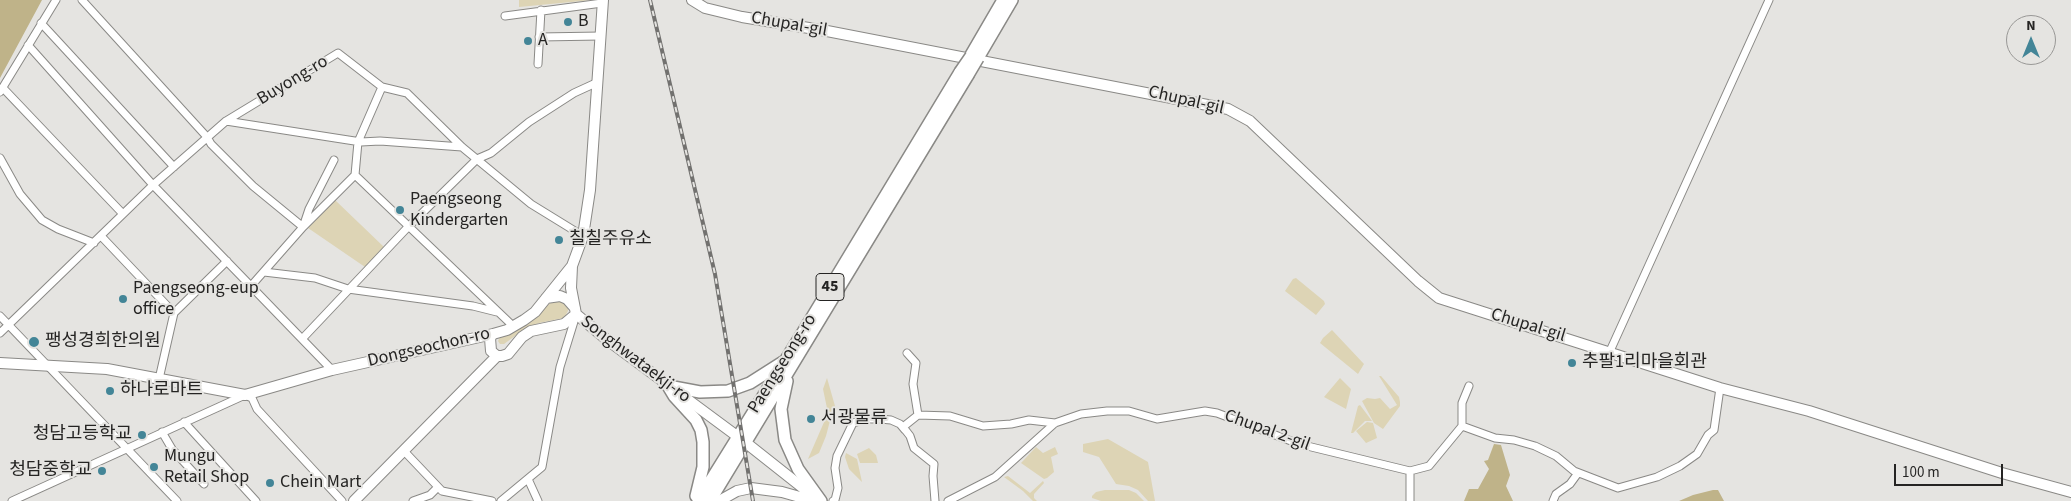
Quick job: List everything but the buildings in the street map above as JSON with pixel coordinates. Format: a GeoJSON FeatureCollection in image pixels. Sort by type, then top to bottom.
{"type":"FeatureCollection","features":[{"type":"Feature","properties":{"kind":"main road","name":"45"},"geometry":{"type":"LineString","coordinates":[[975,57],[1002,0]]}},
{"type":"Feature","properties":{"kind":"main road","name":"45"},"geometry":{"type":"LineString","coordinates":[[975,57],[1012,0]]}},
{"type":"Feature","properties":{"kind":"main road","name":"Paengseong-ro"},"geometry":{"type":"LineString","coordinates":[[696,501],[741,439],[788,365],[975,57]]}},
{"type":"Feature","properties":{"kind":"main road"},"geometry":{"type":"LineString","coordinates":[[668,386],[700,392],[728,391],[788,365]]}},
{"type":"Feature","properties":{"kind":"main road"},"geometry":{"type":"LineString","coordinates":[[788,365],[781,409],[785,440],[798,469],[820,501]]}},
{"type":"Feature","properties":{"kind":"main road"},"geometry":{"type":"LineString","coordinates":[[668,386],[674,396],[696,420],[702,436],[703,467],[696,501]]}},
{"type":"Feature","properties":{"kind":"main road","name":"Paengseong-ro"},"geometry":{"type":"LineString","coordinates":[[710,501],[741,439]]}},
{"type":"Feature","properties":{"kind":"street"},"geometry":{"type":"LineString","coordinates":[[56,0],[1,90],[123,214]]}},
{"type":"Feature","properties":{"kind":"street"},"geometry":{"type":"LineString","coordinates":[[82,0],[207,137],[211,144],[253,186],[303,227]]}},
{"type":"Feature","properties":{"kind":"street","name":"Chupal-gil"},"geometry":{"type":"LineString","coordinates":[[692,0],[705,8],[742,17],[827,31],[1228,109],[1250,121],[1418,281],[1439,298],[1720,388],[1809,411],[2002,473],[2071,492]]}},
{"type":"Feature","properties":{"kind":"street"},"geometry":{"type":"LineString","coordinates":[[1610,352],[1769,0]]}},
{"type":"Feature","properties":{"kind":"street","name":"Dongseochon-ro"},"geometry":{"type":"LineString","coordinates":[[0,363],[107,369],[244,396],[332,370],[507,330],[535,312],[572,266],[583,236],[590,190],[603,2],[505,16]]}},
{"type":"Feature","properties":{"kind":"street"},"geometry":{"type":"LineString","coordinates":[[538,64],[541,10]]}},
{"type":"Feature","properties":{"kind":"street"},"geometry":{"type":"LineString","coordinates":[[41,23],[174,167]]}},
{"type":"Feature","properties":{"kind":"street"},"geometry":{"type":"LineString","coordinates":[[539,37],[600,36]]}},
{"type":"Feature","properties":{"kind":"street"},"geometry":{"type":"LineString","coordinates":[[28,45],[153,185],[332,370]]}},
{"type":"Feature","properties":{"kind":"street","name":"Buyong-ro"},"geometry":{"type":"LineString","coordinates":[[0,333],[153,185],[226,121],[338,53],[382,87]]}},
{"type":"Feature","properties":{"kind":"street"},"geometry":{"type":"LineString","coordinates":[[302,339],[408,227],[477,159],[491,153],[529,122],[574,93],[598,82]]}},
{"type":"Feature","properties":{"kind":"street"},"geometry":{"type":"LineString","coordinates":[[251,286],[303,227],[355,175],[358,142],[382,87],[406,93],[462,147],[531,204],[583,236]]}},
{"type":"Feature","properties":{"kind":"street","name":"Buyong-ro"},"geometry":{"type":"LineString","coordinates":[[226,121],[358,142],[380,141],[462,147]]}},
{"type":"Feature","properties":{"kind":"street"},"geometry":{"type":"LineString","coordinates":[[0,158],[20,194],[42,220],[58,229],[94,243]]}},
{"type":"Feature","properties":{"kind":"street"},"geometry":{"type":"LineString","coordinates":[[303,227],[309,209],[334,160]]}},
{"type":"Feature","properties":{"kind":"street"},"geometry":{"type":"LineString","coordinates":[[355,175],[513,326]]}},
{"type":"Feature","properties":{"kind":"street"},"geometry":{"type":"LineString","coordinates":[[101,236],[174,313]]}},
{"type":"Feature","properties":{"kind":"street"},"geometry":{"type":"LineString","coordinates":[[160,379],[174,313],[227,261]]}},
{"type":"Feature","properties":{"kind":"street"},"geometry":{"type":"LineString","coordinates":[[502,501],[542,467],[560,367],[576,314],[571,288],[572,266]]}},
{"type":"Feature","properties":{"kind":"street"},"geometry":{"type":"LineString","coordinates":[[264,272],[315,278],[348,289],[473,306],[499,313]]}},
{"type":"Feature","properties":{"kind":"street"},"geometry":{"type":"LineString","coordinates":[[546,298],[560,296],[567,299],[576,314]]}},
{"type":"Feature","properties":{"kind":"street","name":"Songhwataekji-ro"},"geometry":{"type":"LineString","coordinates":[[354,501],[497,356],[508,354],[522,337],[531,331],[564,324],[576,314],[606,339],[741,439],[820,501]]}},
{"type":"Feature","properties":{"kind":"street"},"geometry":{"type":"LineString","coordinates":[[0,316],[177,501]]}},
{"type":"Feature","properties":{"kind":"street"},"geometry":{"type":"LineString","coordinates":[[493,334],[490,338],[491,350],[497,356]]}},
{"type":"Feature","properties":{"kind":"street"},"geometry":{"type":"LineString","coordinates":[[907,353],[916,363],[913,384],[918,415]]}},
{"type":"Feature","properties":{"kind":"street"},"geometry":{"type":"LineString","coordinates":[[1410,501],[1410,471],[1429,466],[1462,426],[1462,403],[1469,386]]}},
{"type":"Feature","properties":{"kind":"street"},"geometry":{"type":"LineString","coordinates":[[1462,426],[1495,438],[1514,440],[1535,446],[1556,456],[1578,473],[1618,488],[1656,477],[1680,466],[1697,454],[1708,435],[1714,430],[1720,388]]}},
{"type":"Feature","properties":{"kind":"street"},"geometry":{"type":"LineString","coordinates":[[12,501],[244,396],[252,398],[257,409],[342,501]]}},
{"type":"Feature","properties":{"kind":"street","name":"Chupal 2-gil"},"geometry":{"type":"LineString","coordinates":[[948,501],[995,477],[1055,423],[1081,414],[1107,411],[1129,411],[1157,419],[1205,411],[1218,413],[1299,444],[1410,471]]}},
{"type":"Feature","properties":{"kind":"street"},"geometry":{"type":"LineString","coordinates":[[935,501],[934,464],[914,448],[903,427],[918,415],[950,416],[983,426],[1011,424],[1028,420],[1055,423]]}},
{"type":"Feature","properties":{"kind":"street"},"geometry":{"type":"LineString","coordinates":[[833,501],[835,500],[838,488],[835,468],[837,456],[853,423],[868,419],[891,420],[900,424],[906,430]]}},
{"type":"Feature","properties":{"kind":"street"},"geometry":{"type":"LineString","coordinates":[[184,422],[256,501]]}},
{"type":"Feature","properties":{"kind":"street"},"geometry":{"type":"LineString","coordinates":[[162,432],[172,449],[204,484]]}},
{"type":"Feature","properties":{"kind":"street"},"geometry":{"type":"LineString","coordinates":[[404,451],[442,491],[492,501]]}},
{"type":"Feature","properties":{"kind":"street"},"geometry":{"type":"LineString","coordinates":[[1553,501],[1556,494],[1570,484],[1578,473]]}},
{"type":"Feature","properties":{"kind":"street"},"geometry":{"type":"LineString","coordinates":[[528,479],[538,501]]}},
{"type":"Feature","properties":{"kind":"street"},"geometry":{"type":"LineString","coordinates":[[413,501],[430,495],[438,487]]}},
{"type":"Feature","properties":{"kind":"street"},"geometry":{"type":"LineString","coordinates":[[719,501],[737,491],[751,488],[782,492],[814,501]]}},
{"type":"Feature","properties":{"kind":"shaded area"},"geometry":{"type":"Polygon","coordinates":[[[0,0],[42,0],[0,78],[0,0]]]}},
{"type":"Feature","properties":{"kind":"shaded area"},"geometry":{"type":"Polygon","coordinates":[[[519,0],[592,0],[519,7],[519,0]]]}},
{"type":"Feature","properties":{"kind":"shaded area"},"geometry":{"type":"Polygon","coordinates":[[[335,200],[384,247],[365,267],[308,228],[335,200]]]}},
{"type":"Feature","properties":{"kind":"shaded area"},"geometry":{"type":"Polygon","coordinates":[[[1296,278],[1324,301],[1325,304],[1316,315],[1285,291],[1293,279],[1296,278]]]}},
{"type":"Feature","properties":{"kind":"shaded area"},"geometry":{"type":"Polygon","coordinates":[[[557,298],[568,304],[568,311],[564,318],[539,323],[523,330],[504,344],[500,344],[498,341],[500,337],[557,298]]]}},
{"type":"Feature","properties":{"kind":"shaded area"},"geometry":{"type":"Polygon","coordinates":[[[1332,330],[1364,364],[1358,374],[1320,343],[1332,330]]]}},
{"type":"Feature","properties":{"kind":"shaded area"},"geometry":{"type":"Polygon","coordinates":[[[1379,376],[1399,397],[1400,402],[1400,406],[1383,429],[1374,423],[1362,401],[1367,398],[1380,398],[1390,409],[1397,405],[1379,376]]]}},
{"type":"Feature","properties":{"kind":"shaded area"},"geometry":{"type":"Polygon","coordinates":[[[827,378],[837,413],[831,417],[819,453],[808,459],[828,413],[823,389],[827,378]]]}},
{"type":"Feature","properties":{"kind":"shaded area"},"geometry":{"type":"Polygon","coordinates":[[[1340,378],[1351,389],[1346,409],[1324,397],[1340,378]]]}},
{"type":"Feature","properties":{"kind":"shaded area"},"geometry":{"type":"Polygon","coordinates":[[[1360,405],[1372,421],[1365,421],[1351,433],[1358,406],[1360,405]]]}},
{"type":"Feature","properties":{"kind":"shaded area"},"geometry":{"type":"Polygon","coordinates":[[[1367,422],[1373,423],[1377,438],[1366,443],[1356,431],[1367,422]]]}},
{"type":"Feature","properties":{"kind":"shaded area"},"geometry":{"type":"Polygon","coordinates":[[[1108,439],[1148,462],[1155,501],[1148,501],[1138,490],[1129,486],[1116,484],[1099,457],[1083,452],[1083,444],[1108,439]]]}},
{"type":"Feature","properties":{"kind":"shaded area"},"geometry":{"type":"Polygon","coordinates":[[[1494,444],[1501,445],[1510,475],[1506,486],[1513,501],[1464,501],[1469,489],[1478,489],[1489,469],[1484,461],[1488,460],[1494,444]]]}},
{"type":"Feature","properties":{"kind":"shaded area"},"geometry":{"type":"Polygon","coordinates":[[[1036,447],[1043,453],[1055,447],[1058,454],[1051,457],[1054,472],[1044,479],[1021,463],[1036,447]]]}},
{"type":"Feature","properties":{"kind":"shaded area"},"geometry":{"type":"Polygon","coordinates":[[[869,448],[876,455],[878,463],[860,463],[857,454],[869,448]]]}},
{"type":"Feature","properties":{"kind":"shaded area"},"geometry":{"type":"Polygon","coordinates":[[[846,453],[857,459],[862,482],[849,469],[845,457],[846,453]]]}},
{"type":"Feature","properties":{"kind":"shaded area"},"geometry":{"type":"Polygon","coordinates":[[[1008,476],[1030,493],[1043,481],[1044,483],[1034,494],[1034,498],[1037,501],[1033,501],[1004,477],[1008,476]]]}},
{"type":"Feature","properties":{"kind":"shaded area"},"geometry":{"type":"Polygon","coordinates":[[[1129,490],[1136,493],[1144,501],[1101,501],[1092,498],[1096,492],[1129,490]]]}},
{"type":"Feature","properties":{"kind":"shaded area"},"geometry":{"type":"Polygon","coordinates":[[[1718,490],[1724,501],[1679,501],[1693,495],[1718,490]]]}},
{"type":"Feature","properties":{"kind":"railway"},"geometry":{"type":"LineString","coordinates":[[650,0],[715,274],[753,501]]}},
{"type":"Feature","properties":{"kind":"place","name":"B"},"geometry":{"type":"Point","coordinates":[568,22]}},
{"type":"Feature","properties":{"kind":"place","name":"A"},"geometry":{"type":"Point","coordinates":[528,41]}},
{"type":"Feature","properties":{"kind":"place","name":"Paengseong Kindergarten"},"geometry":{"type":"Point","coordinates":[400,210]}},
{"type":"Feature","properties":{"kind":"place","name":"칠칠주유소"},"geometry":{"type":"Point","coordinates":[559,240]}},
{"type":"Feature","properties":{"kind":"place","name":"Paengseong-eup office"},"geometry":{"type":"Point","coordinates":[123,299]}},
{"type":"Feature","properties":{"kind":"place","name":"팽성경희한의원"},"geometry":{"type":"Point","coordinates":[34,342]}},
{"type":"Feature","properties":{"kind":"place","name":"추팔1리마을회관"},"geometry":{"type":"Point","coordinates":[1572,363]}},
{"type":"Feature","properties":{"kind":"place","name":"하나로마트"},"geometry":{"type":"Point","coordinates":[110,391]}},
{"type":"Feature","properties":{"kind":"place","name":"서광물류"},"geometry":{"type":"Point","coordinates":[811,419]}},
{"type":"Feature","properties":{"kind":"place","name":"청담고등학교"},"geometry":{"type":"Point","coordinates":[142,435]}},
{"type":"Feature","properties":{"kind":"place","name":"Mungu Retail Shop"},"geometry":{"type":"Point","coordinates":[154,467]}},
{"type":"Feature","properties":{"kind":"place","name":"청담중학교"},"geometry":{"type":"Point","coordinates":[102,471]}},
{"type":"Feature","properties":{"kind":"place","name":"Chein Mart"},"geometry":{"type":"Point","coordinates":[270,483]}}]}
